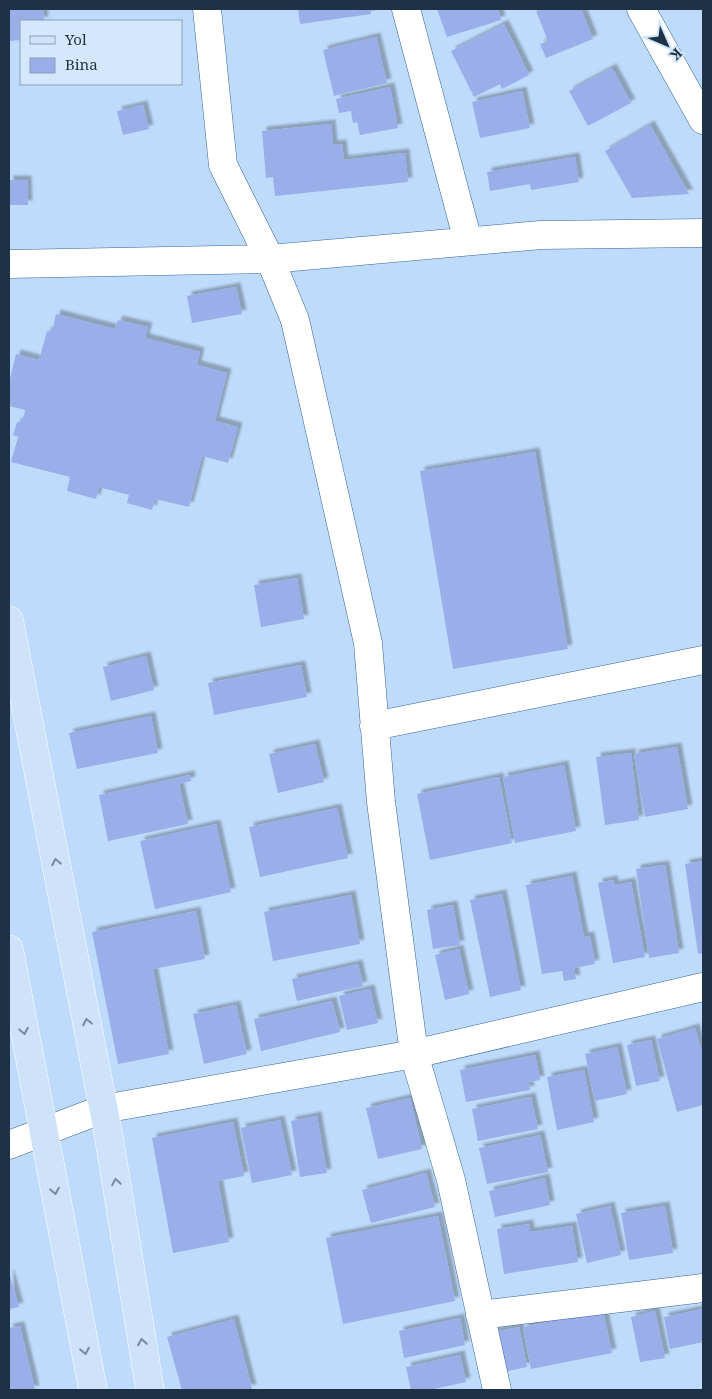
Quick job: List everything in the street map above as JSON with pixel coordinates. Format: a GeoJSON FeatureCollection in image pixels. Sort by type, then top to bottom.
{"type":"FeatureCollection","features":[{"type":"Feature","properties":{"kind":"main road"},"geometry":{"type":"LineString","coordinates":[[9,620],[17,703],[104,1109],[150,1390]]}},
{"type":"Feature","properties":{"kind":"main road"},"geometry":{"type":"LineString","coordinates":[[9,949],[13,1000],[43,1132],[93,1390]]}},
{"type":"Feature","properties":{"kind":"street"},"geometry":{"type":"LineString","coordinates":[[207,9],[223,165],[270,259],[296,320],[368,643],[381,802],[414,1054],[451,1180],[496,1390]]}},
{"type":"Feature","properties":{"kind":"street"},"geometry":{"type":"LineString","coordinates":[[406,9],[468,241]]}},
{"type":"Feature","properties":{"kind":"street"},"geometry":{"type":"LineString","coordinates":[[641,9],[703,120]]}},
{"type":"Feature","properties":{"kind":"street"},"geometry":{"type":"LineString","coordinates":[[9,264],[270,259],[541,235],[703,233]]}},
{"type":"Feature","properties":{"kind":"street"},"geometry":{"type":"LineString","coordinates":[[374,726],[703,660]]}},
{"type":"Feature","properties":{"kind":"street"},"geometry":{"type":"LineString","coordinates":[[9,1145],[104,1109],[414,1054],[703,987]]}},
{"type":"Feature","properties":{"kind":"street"},"geometry":{"type":"LineString","coordinates":[[480,1315],[703,1288]]}},
{"type":"Feature","properties":{"kind":"building"},"geometry":{"type":"Polygon","coordinates":[[[9,9],[43,9],[44,20],[20,20],[20,40],[9,41],[9,9]]]}},
{"type":"Feature","properties":{"kind":"building"},"geometry":{"type":"Polygon","coordinates":[[[298,9],[371,9],[371,14],[300,24],[298,9]]]}},
{"type":"Feature","properties":{"kind":"building"},"geometry":{"type":"Polygon","coordinates":[[[437,9],[498,9],[501,20],[447,37],[437,9]]]}},
{"type":"Feature","properties":{"kind":"building"},"geometry":{"type":"Polygon","coordinates":[[[543,9],[581,9],[593,39],[546,58],[540,44],[548,41],[536,11],[543,9]]]}},
{"type":"Feature","properties":{"kind":"building"},"geometry":{"type":"Polygon","coordinates":[[[504,24],[529,75],[502,89],[500,84],[474,97],[451,51],[504,24]]]}},
{"type":"Feature","properties":{"kind":"building"},"geometry":{"type":"Polygon","coordinates":[[[376,37],[387,83],[334,96],[323,50],[376,37]]]}},
{"type":"Feature","properties":{"kind":"building"},"geometry":{"type":"Polygon","coordinates":[[[612,68],[631,103],[588,126],[569,91],[612,68]]]}},
{"type":"Feature","properties":{"kind":"building"},"geometry":{"type":"Polygon","coordinates":[[[390,87],[398,128],[360,135],[357,122],[353,123],[351,111],[339,113],[336,99],[390,87]]]}},
{"type":"Feature","properties":{"kind":"building"},"geometry":{"type":"Polygon","coordinates":[[[522,91],[530,128],[480,138],[472,102],[522,91]]]}},
{"type":"Feature","properties":{"kind":"building"},"geometry":{"type":"Polygon","coordinates":[[[143,105],[149,129],[123,135],[117,111],[143,105]]]}},
{"type":"Feature","properties":{"kind":"building"},"geometry":{"type":"Polygon","coordinates":[[[331,124],[333,145],[342,144],[344,160],[405,153],[408,182],[275,196],[273,177],[266,178],[262,131],[331,124]]]}},
{"type":"Feature","properties":{"kind":"building"},"geometry":{"type":"Polygon","coordinates":[[[650,125],[689,194],[632,198],[605,151],[650,125]]]}},
{"type":"Feature","properties":{"kind":"building"},"geometry":{"type":"Polygon","coordinates":[[[575,157],[579,182],[531,190],[530,184],[490,191],[487,172],[575,157]]]}},
{"type":"Feature","properties":{"kind":"building"},"geometry":{"type":"Polygon","coordinates":[[[9,180],[27,180],[28,205],[9,205],[9,180]]]}},
{"type":"Feature","properties":{"kind":"building"},"geometry":{"type":"Polygon","coordinates":[[[236,287],[242,314],[192,323],[187,296],[236,287]]]}},
{"type":"Feature","properties":{"kind":"building"},"geometry":{"type":"Polygon","coordinates":[[[56,314],[115,329],[118,320],[148,327],[145,338],[200,352],[197,365],[227,373],[215,421],[238,427],[228,463],[202,456],[189,507],[155,499],[152,510],[127,503],[129,495],[99,487],[96,499],[67,491],[70,477],[11,462],[18,437],[13,435],[17,422],[22,423],[25,410],[9,406],[9,383],[16,354],[39,360],[47,331],[52,332],[56,314]]]}},
{"type":"Feature","properties":{"kind":"building"},"geometry":{"type":"Polygon","coordinates":[[[535,452],[568,649],[453,669],[420,471],[535,452]]]}},
{"type":"Feature","properties":{"kind":"building"},"geometry":{"type":"Polygon","coordinates":[[[297,578],[304,619],[261,627],[254,585],[297,578]]]}},
{"type":"Feature","properties":{"kind":"building"},"geometry":{"type":"Polygon","coordinates":[[[146,656],[154,690],[111,701],[103,667],[146,656]]]}},
{"type":"Feature","properties":{"kind":"building"},"geometry":{"type":"Polygon","coordinates":[[[301,665],[307,697],[214,715],[208,683],[301,665]]]}},
{"type":"Feature","properties":{"kind":"building"},"geometry":{"type":"Polygon","coordinates":[[[151,716],[158,753],[77,769],[69,733],[151,716]]]}},
{"type":"Feature","properties":{"kind":"building"},"geometry":{"type":"Polygon","coordinates":[[[315,744],[324,782],[278,793],[269,754],[315,744]]]}},
{"type":"Feature","properties":{"kind":"building"},"geometry":{"type":"Polygon","coordinates":[[[677,747],[688,809],[645,817],[634,754],[677,747]]]}},
{"type":"Feature","properties":{"kind":"building"},"geometry":{"type":"Polygon","coordinates":[[[631,753],[639,820],[605,825],[596,757],[631,753]]]}},
{"type":"Feature","properties":{"kind":"building"},"geometry":{"type":"Polygon","coordinates":[[[564,765],[576,831],[515,843],[503,777],[564,765]]]}},
{"type":"Feature","properties":{"kind":"building"},"geometry":{"type":"Polygon","coordinates":[[[190,775],[191,781],[179,784],[188,824],[108,841],[99,795],[190,775]]]}},
{"type":"Feature","properties":{"kind":"building"},"geometry":{"type":"Polygon","coordinates":[[[499,777],[512,843],[430,860],[417,794],[499,777]]]}},
{"type":"Feature","properties":{"kind":"building"},"geometry":{"type":"Polygon","coordinates":[[[337,808],[348,858],[260,877],[249,827],[337,808]]]}},
{"type":"Feature","properties":{"kind":"building"},"geometry":{"type":"Polygon","coordinates":[[[216,824],[231,892],[155,909],[140,841],[216,824]]]}},
{"type":"Feature","properties":{"kind":"building"},"geometry":{"type":"Polygon","coordinates":[[[703,861],[703,953],[698,954],[685,864],[703,861]]]}},
{"type":"Feature","properties":{"kind":"building"},"geometry":{"type":"Polygon","coordinates":[[[665,865],[679,953],[649,958],[636,869],[665,865]]]}},
{"type":"Feature","properties":{"kind":"building"},"geometry":{"type":"Polygon","coordinates":[[[572,876],[584,937],[590,936],[595,964],[574,968],[576,979],[564,981],[562,971],[542,974],[526,885],[572,876]]]}},
{"type":"Feature","properties":{"kind":"building"},"geometry":{"type":"Polygon","coordinates":[[[613,880],[614,885],[631,882],[645,957],[613,963],[598,883],[613,880]]]}},
{"type":"Feature","properties":{"kind":"building"},"geometry":{"type":"Polygon","coordinates":[[[502,894],[521,990],[490,997],[470,900],[502,894]]]}},
{"type":"Feature","properties":{"kind":"building"},"geometry":{"type":"Polygon","coordinates":[[[351,895],[360,944],[273,961],[264,912],[351,895]]]}},
{"type":"Feature","properties":{"kind":"building"},"geometry":{"type":"Polygon","coordinates":[[[453,905],[460,945],[433,949],[427,910],[453,905]]]}},
{"type":"Feature","properties":{"kind":"building"},"geometry":{"type":"Polygon","coordinates":[[[196,911],[205,959],[153,969],[169,1054],[118,1064],[92,932],[196,911]]]}},
{"type":"Feature","properties":{"kind":"building"},"geometry":{"type":"Polygon","coordinates":[[[459,949],[469,994],[445,1000],[435,955],[459,949]]]}},
{"type":"Feature","properties":{"kind":"building"},"geometry":{"type":"Polygon","coordinates":[[[358,964],[363,986],[297,1001],[292,979],[358,964]]]}},
{"type":"Feature","properties":{"kind":"building"},"geometry":{"type":"Polygon","coordinates":[[[370,989],[378,1023],[347,1030],[339,996],[370,989]]]}},
{"type":"Feature","properties":{"kind":"building"},"geometry":{"type":"Polygon","coordinates":[[[332,1001],[340,1032],[261,1051],[254,1019],[332,1001]]]}},
{"type":"Feature","properties":{"kind":"building"},"geometry":{"type":"Polygon","coordinates":[[[236,1005],[247,1054],[204,1064],[193,1014],[236,1005]]]}},
{"type":"Feature","properties":{"kind":"building"},"geometry":{"type":"Polygon","coordinates":[[[695,1028],[703,1056],[703,1105],[677,1112],[657,1039],[695,1028]]]}},
{"type":"Feature","properties":{"kind":"building"},"geometry":{"type":"Polygon","coordinates":[[[651,1040],[660,1081],[636,1086],[627,1045],[651,1040]]]}},
{"type":"Feature","properties":{"kind":"building"},"geometry":{"type":"Polygon","coordinates":[[[617,1047],[627,1094],[595,1101],[585,1054],[617,1047]]]}},
{"type":"Feature","properties":{"kind":"building"},"geometry":{"type":"Polygon","coordinates":[[[535,1055],[540,1080],[529,1082],[530,1090],[466,1102],[460,1070],[535,1055]]]}},
{"type":"Feature","properties":{"kind":"building"},"geometry":{"type":"Polygon","coordinates":[[[584,1070],[594,1122],[557,1130],[547,1077],[584,1070]]]}},
{"type":"Feature","properties":{"kind":"building"},"geometry":{"type":"Polygon","coordinates":[[[531,1097],[538,1129],[478,1141],[472,1109],[531,1097]]]}},
{"type":"Feature","properties":{"kind":"building"},"geometry":{"type":"Polygon","coordinates":[[[410,1098],[422,1149],[378,1159],[366,1108],[410,1098]]]}},
{"type":"Feature","properties":{"kind":"building"},"geometry":{"type":"Polygon","coordinates":[[[317,1116],[327,1173],[300,1177],[291,1121],[317,1116]]]}},
{"type":"Feature","properties":{"kind":"building"},"geometry":{"type":"Polygon","coordinates":[[[280,1120],[292,1175],[252,1183],[241,1128],[280,1120]]]}},
{"type":"Feature","properties":{"kind":"building"},"geometry":{"type":"Polygon","coordinates":[[[233,1122],[244,1176],[218,1181],[229,1242],[173,1253],[152,1138],[233,1122]]]}},
{"type":"Feature","properties":{"kind":"building"},"geometry":{"type":"Polygon","coordinates":[[[540,1135],[548,1172],[487,1184],[479,1148],[540,1135]]]}},
{"type":"Feature","properties":{"kind":"building"},"geometry":{"type":"Polygon","coordinates":[[[426,1173],[435,1207],[371,1223],[362,1190],[426,1173]]]}},
{"type":"Feature","properties":{"kind":"building"},"geometry":{"type":"Polygon","coordinates":[[[545,1178],[550,1205],[495,1217],[489,1191],[545,1178]]]}},
{"type":"Feature","properties":{"kind":"building"},"geometry":{"type":"Polygon","coordinates":[[[610,1206],[621,1255],[587,1263],[576,1214],[610,1206]]]}},
{"type":"Feature","properties":{"kind":"building"},"geometry":{"type":"Polygon","coordinates":[[[665,1206],[673,1253],[629,1260],[621,1213],[665,1206]]]}},
{"type":"Feature","properties":{"kind":"building"},"geometry":{"type":"Polygon","coordinates":[[[438,1216],[455,1301],[343,1324],[326,1238],[438,1216]]]}},
{"type":"Feature","properties":{"kind":"building"},"geometry":{"type":"Polygon","coordinates":[[[529,1224],[530,1232],[572,1226],[578,1262],[504,1274],[497,1229],[529,1224]]]}},
{"type":"Feature","properties":{"kind":"building"},"geometry":{"type":"Polygon","coordinates":[[[9,1272],[19,1307],[9,1309],[9,1272]]]}},
{"type":"Feature","properties":{"kind":"building"},"geometry":{"type":"Polygon","coordinates":[[[703,1309],[703,1342],[670,1349],[664,1317],[703,1309]]]}},
{"type":"Feature","properties":{"kind":"building"},"geometry":{"type":"Polygon","coordinates":[[[603,1311],[612,1353],[531,1369],[523,1327],[603,1311]]]}},
{"type":"Feature","properties":{"kind":"building"},"geometry":{"type":"Polygon","coordinates":[[[655,1311],[665,1358],[640,1362],[631,1317],[655,1311]]]}},
{"type":"Feature","properties":{"kind":"building"},"geometry":{"type":"Polygon","coordinates":[[[460,1318],[465,1345],[404,1358],[399,1331],[460,1318]]]}},
{"type":"Feature","properties":{"kind":"building"},"geometry":{"type":"Polygon","coordinates":[[[234,1319],[252,1389],[182,1390],[167,1337],[234,1319]]]}},
{"type":"Feature","properties":{"kind":"building"},"geometry":{"type":"Polygon","coordinates":[[[20,1326],[35,1390],[9,1390],[9,1328],[20,1326]]]}},
{"type":"Feature","properties":{"kind":"building"},"geometry":{"type":"Polygon","coordinates":[[[519,1327],[527,1367],[498,1373],[489,1333],[519,1327]]]}},
{"type":"Feature","properties":{"kind":"building"},"geometry":{"type":"Polygon","coordinates":[[[460,1355],[466,1382],[429,1390],[411,1390],[406,1367],[460,1355]]]}}]}
